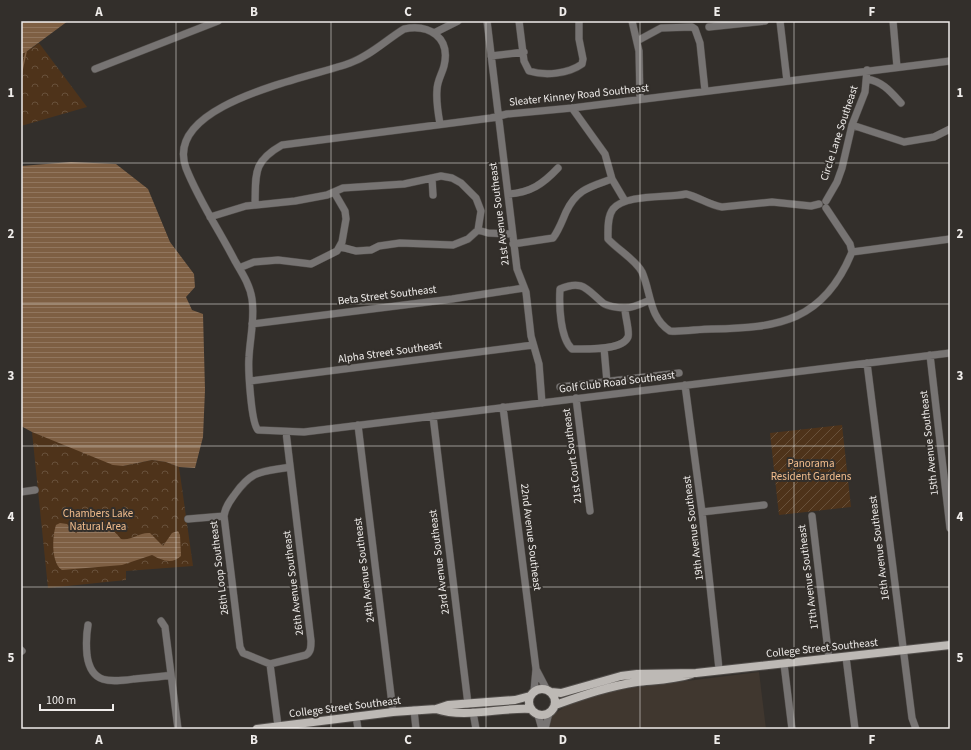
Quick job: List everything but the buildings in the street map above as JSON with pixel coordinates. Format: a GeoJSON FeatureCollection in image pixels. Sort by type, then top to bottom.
{"type":"FeatureCollection","features":[{"type":"Feature","properties":{"kind":"main road","name":"College Street Southeast"},"geometry":{"type":"LineString","coordinates":[[549,691],[561,693],[621,676],[637,674],[696,672],[784,664],[950,645]]}},
{"type":"Feature","properties":{"kind":"main road","name":"College Street Southeast"},"geometry":{"type":"LineString","coordinates":[[555,705],[611,688],[637,682],[677,679],[696,672]]}},
{"type":"Feature","properties":{"kind":"main road"},"geometry":{"type":"LineString","coordinates":[[543,689],[549,691],[554,698],[555,705],[549,713],[538,715],[529,705],[532,694],[543,689]]}},
{"type":"Feature","properties":{"kind":"main road","name":"College Street Southeast"},"geometry":{"type":"LineString","coordinates":[[257,729],[278,726],[312,726],[356,716],[436,709],[448,705],[515,700],[532,694]]}},
{"type":"Feature","properties":{"kind":"main road","name":"College Street Southeast"},"geometry":{"type":"LineString","coordinates":[[436,709],[449,713],[515,708],[531,709]]}},
{"type":"Feature","properties":{"kind":"street"},"geometry":{"type":"LineString","coordinates":[[95,69],[218,21]]}},
{"type":"Feature","properties":{"kind":"street"},"geometry":{"type":"LineString","coordinates":[[434,32],[458,21]]}},
{"type":"Feature","properties":{"kind":"street","name":"21st Avenue Southeast"},"geometry":{"type":"LineString","coordinates":[[487,21],[513,244],[518,276],[524,288],[533,345],[539,364],[542,403]]}},
{"type":"Feature","properties":{"kind":"street"},"geometry":{"type":"LineString","coordinates":[[519,21],[524,52],[524,62],[529,71],[538,74],[552,74],[582,64],[583,59],[579,39],[579,21]]}},
{"type":"Feature","properties":{"kind":"street"},"geometry":{"type":"LineString","coordinates":[[632,21],[637,41],[640,99]]}},
{"type":"Feature","properties":{"kind":"street"},"geometry":{"type":"LineString","coordinates":[[709,27],[765,21]]}},
{"type":"Feature","properties":{"kind":"street"},"geometry":{"type":"LineString","coordinates":[[780,21],[787,81]]}},
{"type":"Feature","properties":{"kind":"street"},"geometry":{"type":"LineString","coordinates":[[893,21],[897,67]]}},
{"type":"Feature","properties":{"kind":"street"},"geometry":{"type":"LineString","coordinates":[[637,41],[661,28],[692,27],[697,31],[705,91]]}},
{"type":"Feature","properties":{"kind":"street"},"geometry":{"type":"LineString","coordinates":[[250,381],[249,356],[252,324],[252,299],[249,288],[239,268],[210,217],[193,183],[183,155],[184,144],[194,126],[211,113],[257,92],[352,63],[404,30],[423,28],[434,32],[438,36],[444,48],[444,66],[437,90],[440,124]]}},
{"type":"Feature","properties":{"kind":"street"},"geometry":{"type":"LineString","coordinates":[[491,56],[524,52]]}},
{"type":"Feature","properties":{"kind":"street","name":"Sleater Kinney Road Southeast"},"geometry":{"type":"LineString","coordinates":[[255,205],[257,172],[260,162],[270,152],[282,145],[498,116],[950,61]]}},
{"type":"Feature","properties":{"kind":"street","name":"Circle Lane Southeast"},"geometry":{"type":"LineString","coordinates":[[852,252],[850,244],[826,204],[837,182],[852,125],[865,92],[867,70]]}},
{"type":"Feature","properties":{"kind":"street"},"geometry":{"type":"LineString","coordinates":[[867,80],[884,84],[901,103]]}},
{"type":"Feature","properties":{"kind":"street"},"geometry":{"type":"LineString","coordinates":[[572,108],[605,154],[612,179],[626,201]]}},
{"type":"Feature","properties":{"kind":"street"},"geometry":{"type":"LineString","coordinates":[[852,125],[904,142],[934,137],[950,129]]}},
{"type":"Feature","properties":{"kind":"street"},"geometry":{"type":"LineString","coordinates":[[508,194],[534,189],[549,178],[558,168]]}},
{"type":"Feature","properties":{"kind":"street"},"geometry":{"type":"LineString","coordinates":[[210,217],[230,209],[295,201],[334,192],[343,188],[404,184],[441,176],[452,178],[471,190],[480,205],[481,222],[478,230],[468,240],[453,245],[443,246],[412,242],[379,246],[371,250],[356,251],[341,247]]}},
{"type":"Feature","properties":{"kind":"street"},"geometry":{"type":"LineString","coordinates":[[432,178],[433,195]]}},
{"type":"Feature","properties":{"kind":"street"},"geometry":{"type":"LineString","coordinates":[[513,244],[553,238],[573,200],[579,192],[588,187],[612,179]]}},
{"type":"Feature","properties":{"kind":"street"},"geometry":{"type":"LineString","coordinates":[[239,268],[254,262],[278,260],[311,264],[337,252],[341,247],[346,219],[345,211],[334,192]]}},
{"type":"Feature","properties":{"kind":"street"},"geometry":{"type":"LineString","coordinates":[[819,204],[811,206],[772,202],[715,206],[696,196],[686,194],[626,201],[613,209],[609,218],[608,239],[641,271],[656,317],[664,327],[670,331],[732,329],[779,324],[807,311],[823,298],[834,286],[852,252],[950,240]]}},
{"type":"Feature","properties":{"kind":"street"},"geometry":{"type":"LineString","coordinates":[[478,230],[488,233],[512,234]]}},
{"type":"Feature","properties":{"kind":"street"},"geometry":{"type":"LineString","coordinates":[[626,309],[628,337],[614,347],[572,349],[566,343],[559,306],[560,289],[569,285],[582,285],[592,292],[604,304],[626,309],[650,300]]}},
{"type":"Feature","properties":{"kind":"street","name":"Beta Street Southeast"},"geometry":{"type":"LineString","coordinates":[[252,324],[452,299],[524,288]]}},
{"type":"Feature","properties":{"kind":"street","name":"Alpha Street Southeast"},"geometry":{"type":"LineString","coordinates":[[250,381],[533,345]]}},
{"type":"Feature","properties":{"kind":"street"},"geometry":{"type":"LineString","coordinates":[[604,348],[607,382]]}},
{"type":"Feature","properties":{"kind":"street","name":"Golf Club Road Southeast"},"geometry":{"type":"LineString","coordinates":[[250,381],[256,428],[258,430],[304,432],[950,353]]}},
{"type":"Feature","properties":{"kind":"street","name":"15th Avenue Southeast"},"geometry":{"type":"LineString","coordinates":[[930,355],[950,528]]}},
{"type":"Feature","properties":{"kind":"street","name":"16th Avenue Southeast"},"geometry":{"type":"LineString","coordinates":[[867,363],[902,650],[912,718],[916,729]]}},
{"type":"Feature","properties":{"kind":"street"},"geometry":{"type":"LineString","coordinates":[[560,388],[679,373]]}},
{"type":"Feature","properties":{"kind":"street","name":"19th Avenue Southeast"},"geometry":{"type":"LineString","coordinates":[[685,385],[702,512],[719,669]]}},
{"type":"Feature","properties":{"kind":"street","name":"21st Court Southeast"},"geometry":{"type":"LineString","coordinates":[[576,398],[590,511]]}},
{"type":"Feature","properties":{"kind":"street","name":"22nd Avenue Southeast"},"geometry":{"type":"LineString","coordinates":[[503,407],[536,669],[532,694]]}},
{"type":"Feature","properties":{"kind":"street","name":"23rd Avenue Southeast"},"geometry":{"type":"LineString","coordinates":[[433,416],[468,704]]}},
{"type":"Feature","properties":{"kind":"street","name":"24th Avenue Southeast"},"geometry":{"type":"LineString","coordinates":[[358,425],[393,712]]}},
{"type":"Feature","properties":{"kind":"street","name":"26th Avenue Southeast"},"geometry":{"type":"LineString","coordinates":[[270,664],[306,655],[309,653],[311,646],[286,432]]}},
{"type":"Feature","properties":{"kind":"street","name":"26th Loop Southeast"},"geometry":{"type":"LineString","coordinates":[[270,664],[243,653],[240,647],[224,516],[225,509],[234,495],[252,474],[290,467]]}},
{"type":"Feature","properties":{"kind":"street"},"geometry":{"type":"LineString","coordinates":[[21,492],[35,490]]}},
{"type":"Feature","properties":{"kind":"street"},"geometry":{"type":"LineString","coordinates":[[702,512],[764,505]]}},
{"type":"Feature","properties":{"kind":"street"},"geometry":{"type":"LineString","coordinates":[[188,519],[224,516]]}},
{"type":"Feature","properties":{"kind":"street","name":"17th Avenue Southeast"},"geometry":{"type":"LineString","coordinates":[[812,516],[829,659]]}},
{"type":"Feature","properties":{"kind":"street"},"geometry":{"type":"LineString","coordinates":[[161,621],[165,628],[178,729]]}},
{"type":"Feature","properties":{"kind":"street"},"geometry":{"type":"LineString","coordinates":[[88,625],[85,639],[89,665],[95,675],[112,682],[171,675]]}},
{"type":"Feature","properties":{"kind":"street"},"geometry":{"type":"LineString","coordinates":[[846,657],[855,729]]}},
{"type":"Feature","properties":{"kind":"street"},"geometry":{"type":"LineString","coordinates":[[270,664],[278,726]]}},
{"type":"Feature","properties":{"kind":"street"},"geometry":{"type":"LineString","coordinates":[[784,664],[792,729]]}},
{"type":"Feature","properties":{"kind":"street","name":"22nd Avenue Southeast"},"geometry":{"type":"LineString","coordinates":[[536,669],[549,691]]}},
{"type":"Feature","properties":{"kind":"street"},"geometry":{"type":"LineString","coordinates":[[414,710],[416,729]]}},
{"type":"Feature","properties":{"kind":"street"},"geometry":{"type":"LineString","coordinates":[[474,712],[476,729]]}},
{"type":"Feature","properties":{"kind":"street"},"geometry":{"type":"LineString","coordinates":[[545,729],[549,713]]}},
{"type":"Feature","properties":{"kind":"street"},"geometry":{"type":"LineString","coordinates":[[538,715],[542,729]]}},
{"type":"Feature","properties":{"kind":"street"},"geometry":{"type":"LineString","coordinates":[[356,716],[358,729]]}},
{"type":"Feature","properties":{"kind":"shaded area"},"geometry":{"type":"Polygon","coordinates":[[[21,21],[68,21],[26,52],[21,54],[21,21]]]}},
{"type":"Feature","properties":{"kind":"shaded area"},"geometry":{"type":"Polygon","coordinates":[[[71,162],[116,164],[148,189],[170,242],[194,274],[195,287],[186,297],[192,310],[203,314],[205,390],[203,437],[195,468],[179,467],[166,462],[152,460],[123,466],[113,465],[32,432],[21,426],[21,166],[71,162]]]}},
{"type":"Feature","properties":{"kind":"shaded area"},"geometry":{"type":"Polygon","coordinates":[[[91,522],[101,523],[114,531],[121,539],[129,539],[142,534],[150,533],[163,546],[172,533],[178,531],[180,535],[181,556],[178,559],[166,561],[152,555],[122,565],[62,570],[58,567],[53,549],[56,525],[60,523],[67,524],[76,533],[85,524],[91,522]]]}},
{"type":"Feature","properties":{"kind":"shaded area"},"geometry":{"type":"Polygon","coordinates":[[[759,672],[766,729],[548,729],[552,716],[568,704],[614,690],[759,672]]]}},
{"type":"Feature","properties":{"kind":"green space"},"geometry":{"type":"Polygon","coordinates":[[[39,43],[87,107],[21,126],[21,52],[26,52],[39,43]]]}},
{"type":"Feature","properties":{"kind":"green space","name":"Panorama Resident Gardens"},"geometry":{"type":"Polygon","coordinates":[[[842,425],[851,507],[779,515],[770,433],[842,425]]]}},
{"type":"Feature","properties":{"kind":"green space","name":"Chambers Lake Natural Area"},"geometry":{"type":"Polygon","coordinates":[[[32,432],[123,466],[152,460],[166,462],[179,467],[193,566],[126,571],[126,580],[48,588],[32,432]]]}},
{"type":"Feature","properties":{"kind":"waterway"},"geometry":{"type":"LineString","coordinates":[[21,75],[26,52]]}}]}
